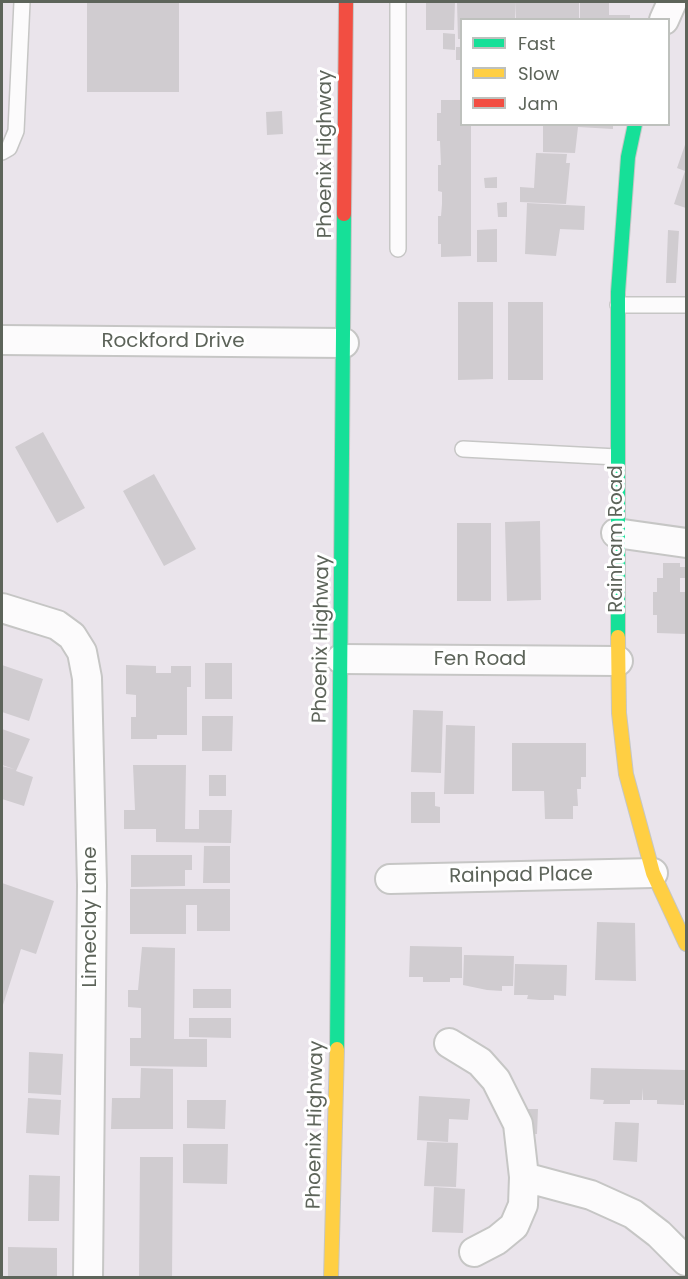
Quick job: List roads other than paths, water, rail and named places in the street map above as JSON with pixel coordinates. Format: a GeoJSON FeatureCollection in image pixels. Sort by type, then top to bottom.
{"type":"FeatureCollection","features":[{"type":"Feature","properties":{"kind":"main road","name":"Phoenix Highway"},"geometry":{"type":"LineString","coordinates":[[331,1278],[337,1053],[346,2]]}},
{"type":"Feature","properties":{"kind":"main road","name":"Rainham Road"},"geometry":{"type":"LineString","coordinates":[[635,126],[628,157],[618,305],[616,533],[619,713],[626,774],[652,873],[687,944]]}},
{"type":"Feature","properties":{"kind":"street"},"geometry":{"type":"LineString","coordinates":[[665,18],[672,2]]}},
{"type":"Feature","properties":{"kind":"street","name":"Rockford Drive"},"geometry":{"type":"LineString","coordinates":[[2,340],[344,343]]}},
{"type":"Feature","properties":{"kind":"street"},"geometry":{"type":"LineString","coordinates":[[616,533],[687,543]]}},
{"type":"Feature","properties":{"kind":"street","name":"Limeclay Lane"},"geometry":{"type":"LineString","coordinates":[[2,608],[57,625],[72,636],[82,651],[87,678],[92,885],[88,1278]]}},
{"type":"Feature","properties":{"kind":"street","name":"Fen Road"},"geometry":{"type":"LineString","coordinates":[[341,659],[618,661]]}},
{"type":"Feature","properties":{"kind":"street","name":"Rainpad Place"},"geometry":{"type":"LineString","coordinates":[[390,879],[652,873]]}},
{"type":"Feature","properties":{"kind":"street"},"geometry":{"type":"LineString","coordinates":[[449,1043],[480,1062],[508,1100],[518,1124],[524,1177],[523,1205],[514,1226],[497,1240],[474,1252]]}},
{"type":"Feature","properties":{"kind":"street"},"geometry":{"type":"LineString","coordinates":[[524,1177],[591,1195],[633,1214],[687,1261]]}},
{"type":"Feature","properties":{"kind":"lane"},"geometry":{"type":"LineString","coordinates":[[2,152],[9,148],[16,131],[22,2]]}},
{"type":"Feature","properties":{"kind":"lane"},"geometry":{"type":"LineString","coordinates":[[398,2],[398,249]]}},
{"type":"Feature","properties":{"kind":"lane"},"geometry":{"type":"LineString","coordinates":[[681,2],[687,4]]}},
{"type":"Feature","properties":{"kind":"lane"},"geometry":{"type":"LineString","coordinates":[[618,305],[687,305]]}},
{"type":"Feature","properties":{"kind":"lane"},"geometry":{"type":"LineString","coordinates":[[463,449],[617,457]]}}]}
